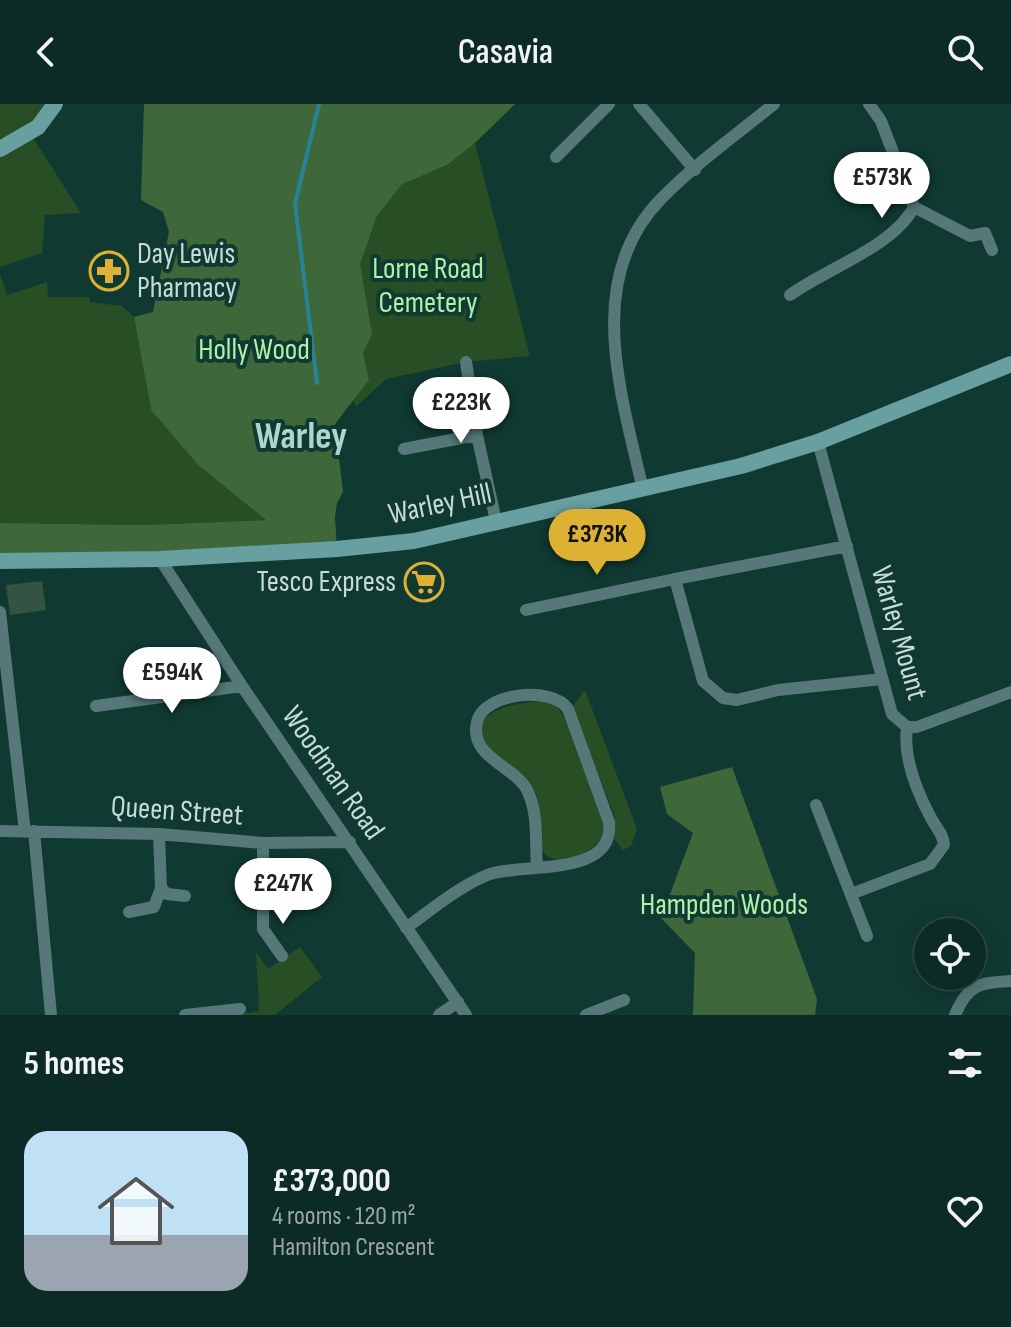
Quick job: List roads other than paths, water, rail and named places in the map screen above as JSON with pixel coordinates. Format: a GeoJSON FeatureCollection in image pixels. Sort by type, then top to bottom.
{"type":"FeatureCollection","features":[{"type":"Feature","properties":{"kind":"main road"},"geometry":{"type":"LineString","coordinates":[[0,149],[38,127],[55,104]]}},
{"type":"Feature","properties":{"kind":"main road","name":"Warley Hill"},"geometry":{"type":"LineString","coordinates":[[0,561],[160,559],[400,543],[741,466],[818,442],[1011,364]]}},
{"type":"Feature","properties":{"kind":"street"},"geometry":{"type":"LineString","coordinates":[[556,157],[609,104]]}},
{"type":"Feature","properties":{"kind":"street"},"geometry":{"type":"LineString","coordinates":[[639,104],[695,170]]}},
{"type":"Feature","properties":{"kind":"street"},"geometry":{"type":"LineString","coordinates":[[643,490],[615,361],[612,316],[619,278],[633,239],[660,200],[774,104]]}},
{"type":"Feature","properties":{"kind":"street"},"geometry":{"type":"LineString","coordinates":[[869,104],[881,121],[914,207],[970,236],[985,233],[992,250]]}},
{"type":"Feature","properties":{"kind":"street"},"geometry":{"type":"LineString","coordinates":[[790,295],[814,278],[894,234],[906,223],[914,207]]}},
{"type":"Feature","properties":{"kind":"street"},"geometry":{"type":"LineString","coordinates":[[466,362],[477,435],[496,521]]}},
{"type":"Feature","properties":{"kind":"street"},"geometry":{"type":"LineString","coordinates":[[404,449],[477,435]]}},
{"type":"Feature","properties":{"kind":"street","name":"Warley Mount"},"geometry":{"type":"LineString","coordinates":[[818,442],[892,714],[907,727],[917,727],[1011,692]]}},
{"type":"Feature","properties":{"kind":"street"},"geometry":{"type":"LineString","coordinates":[[526,610],[847,546]]}},
{"type":"Feature","properties":{"kind":"street","name":"Woodman Road"},"geometry":{"type":"LineString","coordinates":[[160,559],[242,686],[466,1015]]}},
{"type":"Feature","properties":{"kind":"street"},"geometry":{"type":"LineString","coordinates":[[675,579],[699,670],[709,689],[723,698],[737,700],[787,688],[882,679]]}},
{"type":"Feature","properties":{"kind":"street"},"geometry":{"type":"LineString","coordinates":[[0,612],[51,1015]]}},
{"type":"Feature","properties":{"kind":"street"},"geometry":{"type":"LineString","coordinates":[[96,706],[242,686]]}},
{"type":"Feature","properties":{"kind":"street"},"geometry":{"type":"LineString","coordinates":[[406,928],[488,874],[561,866],[589,857],[604,846],[610,831],[568,709],[553,696],[534,694],[491,705],[479,715],[476,730],[485,753],[519,779],[530,797],[537,868]]}},
{"type":"Feature","properties":{"kind":"street"},"geometry":{"type":"LineString","coordinates":[[720,713],[723,698]]}},
{"type":"Feature","properties":{"kind":"street"},"geometry":{"type":"LineString","coordinates":[[851,894],[930,864],[944,845],[943,835],[931,818],[910,767],[905,744],[907,727]]}},
{"type":"Feature","properties":{"kind":"street"},"geometry":{"type":"LineString","coordinates":[[816,805],[867,936]]}},
{"type":"Feature","properties":{"kind":"street","name":"Queen Street"},"geometry":{"type":"LineString","coordinates":[[0,831],[159,834],[263,843],[350,842]]}},
{"type":"Feature","properties":{"kind":"street"},"geometry":{"type":"LineString","coordinates":[[129,912],[154,907],[161,888],[159,834]]}},
{"type":"Feature","properties":{"kind":"street"},"geometry":{"type":"LineString","coordinates":[[263,843],[263,929],[282,956]]}},
{"type":"Feature","properties":{"kind":"street"},"geometry":{"type":"LineString","coordinates":[[161,888],[167,894],[185,896]]}},
{"type":"Feature","properties":{"kind":"street"},"geometry":{"type":"LineString","coordinates":[[955,1015],[970,989],[986,982],[1011,981]]}},
{"type":"Feature","properties":{"kind":"street"},"geometry":{"type":"LineString","coordinates":[[586,1015],[624,1000]]}},
{"type":"Feature","properties":{"kind":"street"},"geometry":{"type":"LineString","coordinates":[[439,1015],[458,1002]]}},
{"type":"Feature","properties":{"kind":"street"},"geometry":{"type":"LineString","coordinates":[[185,1015],[240,1009]]}},
{"type":"Feature","properties":{"kind":"waterway"},"geometry":{"type":"LineString","coordinates":[[317,383],[295,204],[319,104]]}},
{"type":"Feature","properties":{"kind":"place","name":"Day Lewis Pharmacy"},"geometry":{"type":"Point","coordinates":[109,271]}},
{"type":"Feature","properties":{"kind":"place","name":"Tesco Express"},"geometry":{"type":"Point","coordinates":[424,582]}},
{"type":"Feature","properties":{"kind":"district","name":"Warley"},"geometry":{"type":"Point","coordinates":[301,436]}},
{"type":"Feature","properties":{"kind":"park label","name":"Lorne Road Cemetery"},"geometry":{"type":"Point","coordinates":[428,286]}},
{"type":"Feature","properties":{"kind":"park label","name":"Holly Wood"},"geometry":{"type":"Point","coordinates":[254,350]}},
{"type":"Feature","properties":{"kind":"park label","name":"Hampden Woods"},"geometry":{"type":"Point","coordinates":[724,905]}}]}
